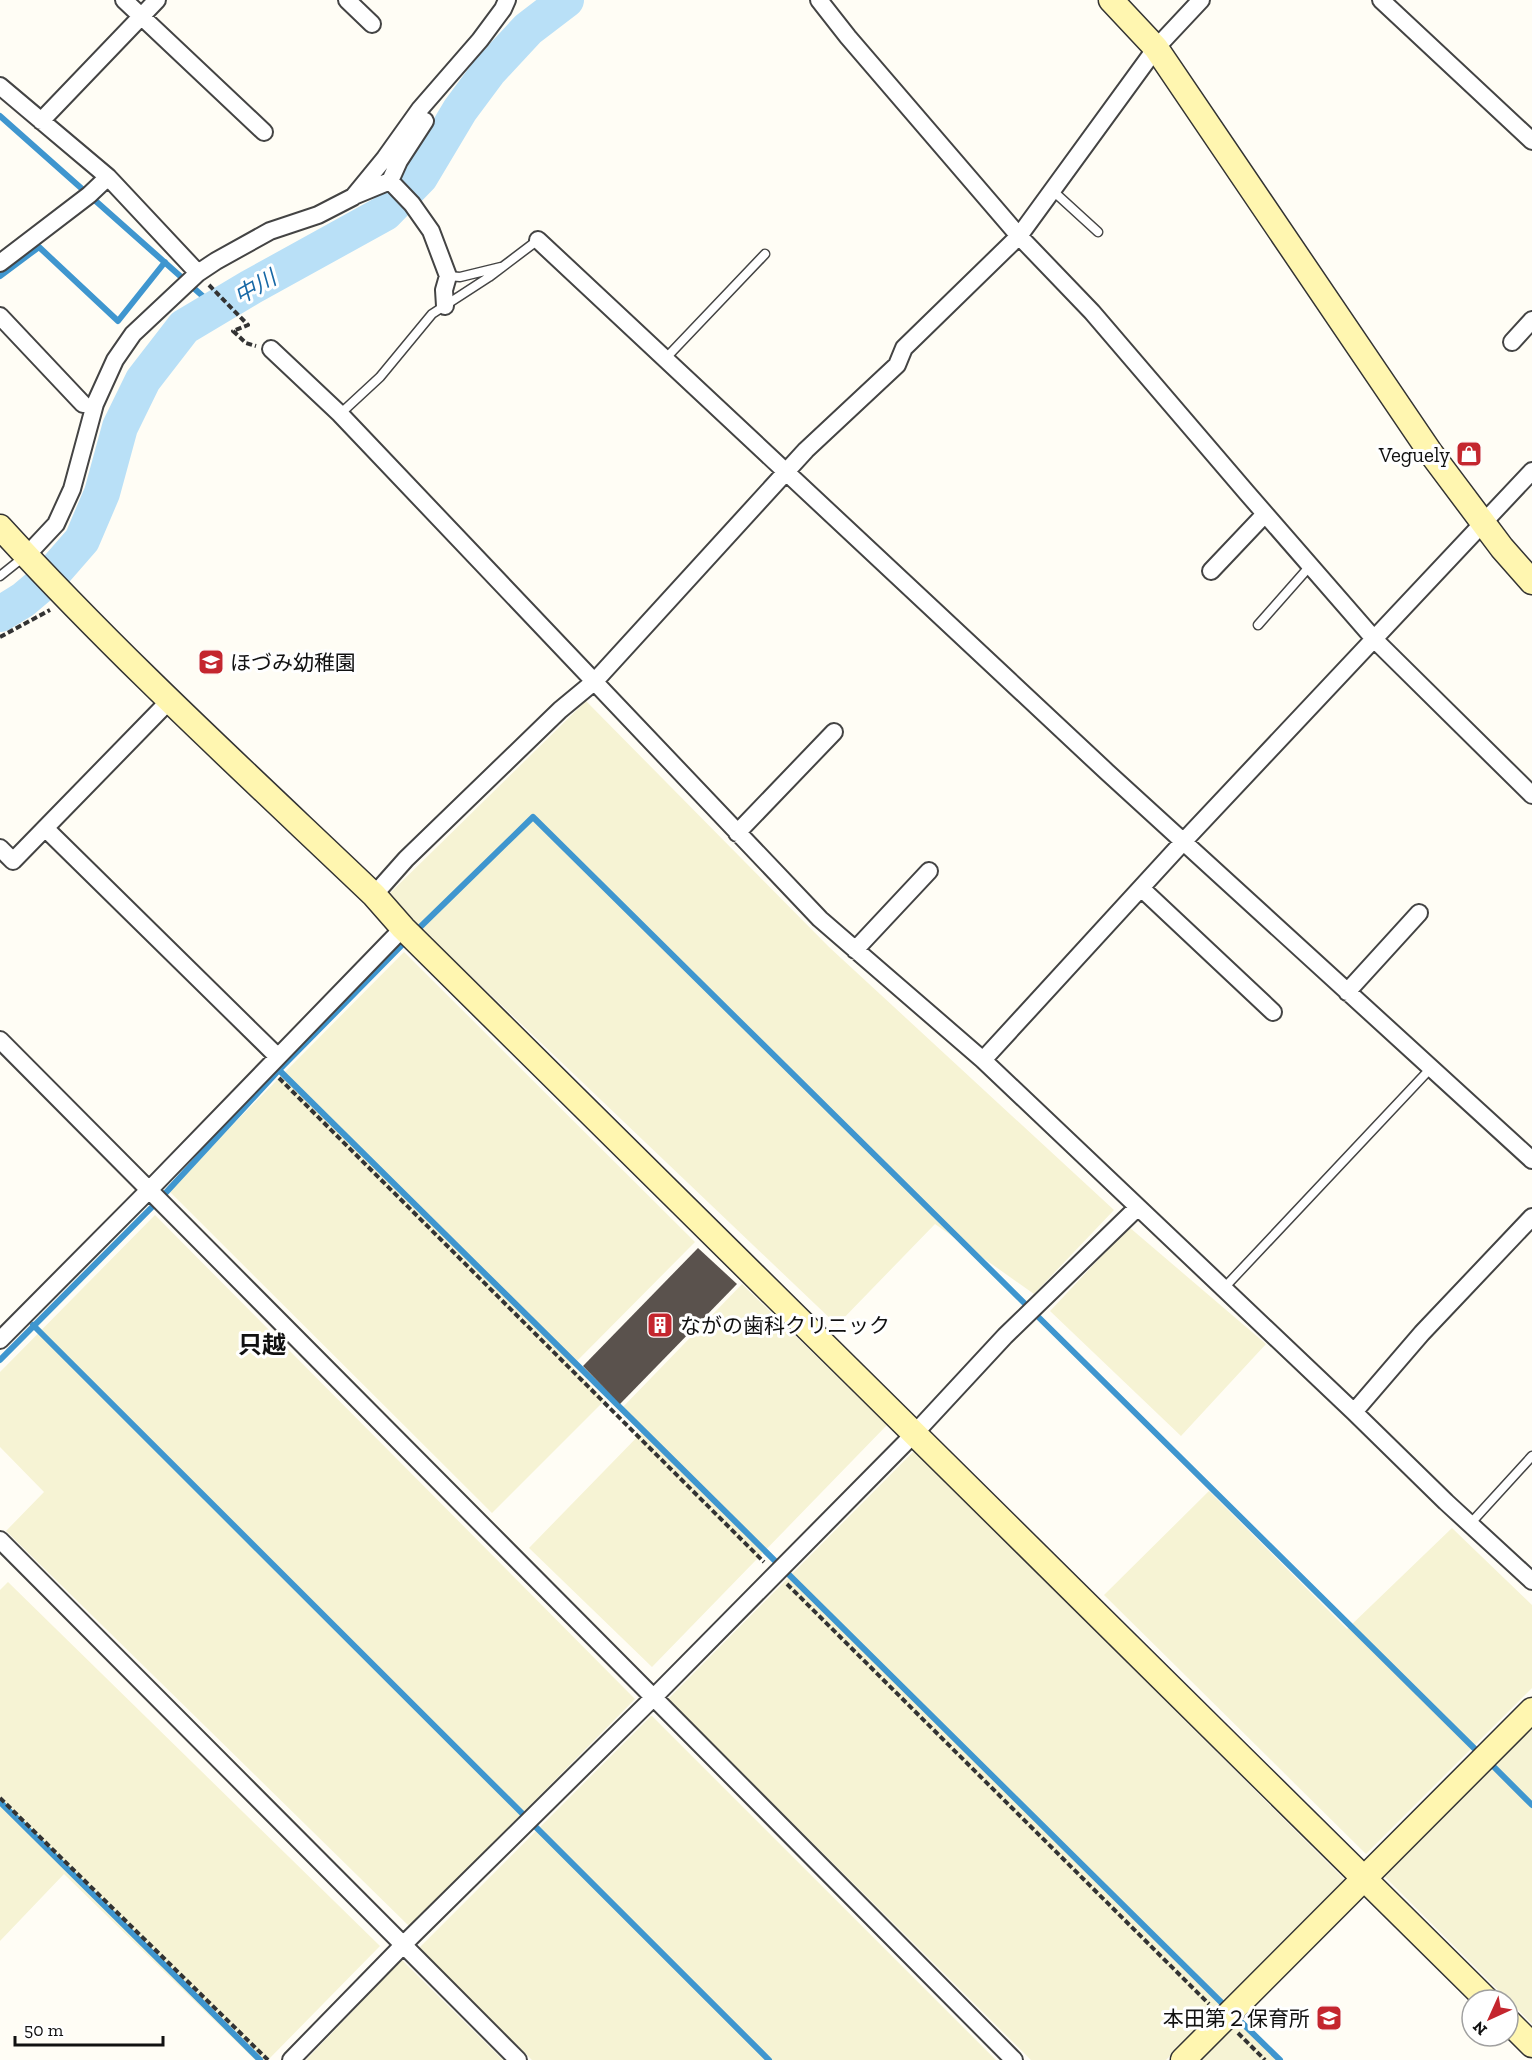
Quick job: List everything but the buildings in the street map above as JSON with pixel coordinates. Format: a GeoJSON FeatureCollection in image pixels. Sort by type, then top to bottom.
{"type":"FeatureCollection","features":[{"type":"Feature","properties":{"kind":"street"},"geometry":{"type":"LineString","coordinates":[[124,0],[264,132]]}},
{"type":"Feature","properties":{"kind":"street"},"geometry":{"type":"LineString","coordinates":[[41,121],[157,0]]}},
{"type":"Feature","properties":{"kind":"street"},"geometry":{"type":"LineString","coordinates":[[347,0],[372,24]]}},
{"type":"Feature","properties":{"kind":"street"},"geometry":{"type":"LineString","coordinates":[[353,197],[386,158],[420,110],[480,40],[507,0]]}},
{"type":"Feature","properties":{"kind":"street"},"geometry":{"type":"LineString","coordinates":[[819,0],[1019,236],[1092,312],[1375,640],[1532,795]]}},
{"type":"Feature","properties":{"kind":"street"},"geometry":{"type":"LineString","coordinates":[[1111,0],[1156,48],[1430,452],[1483,523],[1532,582]]}},
{"type":"Feature","properties":{"kind":"street"},"geometry":{"type":"LineString","coordinates":[[374,895],[406,859],[560,710],[595,681],[806,450],[897,365],[904,348],[1019,236],[1156,48],[1201,0]]}},
{"type":"Feature","properties":{"kind":"street"},"geometry":{"type":"LineString","coordinates":[[1381,0],[1532,141]]}},
{"type":"Feature","properties":{"kind":"street"},"geometry":{"type":"LineString","coordinates":[[0,86],[108,177],[198,273]]}},
{"type":"Feature","properties":{"kind":"street"},"geometry":{"type":"LineString","coordinates":[[394,184],[399,161],[434,105],[434,94]]}},
{"type":"Feature","properties":{"kind":"street"},"geometry":{"type":"LineString","coordinates":[[0,263],[89,195],[108,177]]}},
{"type":"Feature","properties":{"kind":"street"},"geometry":{"type":"LineString","coordinates":[[26,556],[56,524],[72,489],[95,404],[115,360],[133,334],[198,273],[270,231],[318,215],[353,197],[394,184]]}},
{"type":"Feature","properties":{"kind":"street"},"geometry":{"type":"LineString","coordinates":[[394,184],[431,231],[448,276],[444,290],[445,306]]}},
{"type":"Feature","properties":{"kind":"street"},"geometry":{"type":"LineString","coordinates":[[538,240],[1183,842],[1532,1160]]}},
{"type":"Feature","properties":{"kind":"street"},"geometry":{"type":"LineString","coordinates":[[0,316],[83,404]]}},
{"type":"Feature","properties":{"kind":"street"},"geometry":{"type":"LineString","coordinates":[[1512,342],[1532,320]]}},
{"type":"Feature","properties":{"kind":"street"},"geometry":{"type":"LineString","coordinates":[[271,349],[340,414],[820,919],[983,1060],[1532,1581]]}},
{"type":"Feature","properties":{"kind":"street"},"geometry":{"type":"LineString","coordinates":[[983,1060],[1183,842],[1532,471]]}},
{"type":"Feature","properties":{"kind":"street"},"geometry":{"type":"LineString","coordinates":[[1212,571],[1265,514]]}},
{"type":"Feature","properties":{"kind":"street"},"geometry":{"type":"LineString","coordinates":[[0,527],[69,600],[374,895],[403,928],[1475,1988]]}},
{"type":"Feature","properties":{"kind":"street"},"geometry":{"type":"LineString","coordinates":[[0,848],[13,861],[170,700]]}},
{"type":"Feature","properties":{"kind":"street"},"geometry":{"type":"LineString","coordinates":[[738,833],[834,732]]}},
{"type":"Feature","properties":{"kind":"street"},"geometry":{"type":"LineString","coordinates":[[45,828],[277,1056]]}},
{"type":"Feature","properties":{"kind":"street"},"geometry":{"type":"LineString","coordinates":[[855,950],[929,871]]}},
{"type":"Feature","properties":{"kind":"street"},"geometry":{"type":"LineString","coordinates":[[1141,888],[1273,1012]]}},
{"type":"Feature","properties":{"kind":"street"},"geometry":{"type":"LineString","coordinates":[[1347,992],[1419,913]]}},
{"type":"Feature","properties":{"kind":"street"},"geometry":{"type":"LineString","coordinates":[[0,1340],[150,1190],[403,928]]}},
{"type":"Feature","properties":{"kind":"street"},"geometry":{"type":"LineString","coordinates":[[0,1040],[1014,2060]]}},
{"type":"Feature","properties":{"kind":"street"},"geometry":{"type":"LineString","coordinates":[[291,2060],[915,1433],[1005,1336],[1138,1207]]}},
{"type":"Feature","properties":{"kind":"street"},"geometry":{"type":"LineString","coordinates":[[1354,1412],[1422,1333],[1532,1217]]}},
{"type":"Feature","properties":{"kind":"street"},"geometry":{"type":"LineString","coordinates":[[0,1540],[518,2060]]}},
{"type":"Feature","properties":{"kind":"street"},"geometry":{"type":"LineString","coordinates":[[1183,2060],[1532,1710]]}},
{"type":"Feature","properties":{"kind":"street"},"geometry":{"type":"LineString","coordinates":[[1520,2033],[1532,2045]]}},
{"type":"Feature","properties":{"kind":"lane"},"geometry":{"type":"LineString","coordinates":[[1052,189],[1098,232]]}},
{"type":"Feature","properties":{"kind":"lane"},"geometry":{"type":"LineString","coordinates":[[340,414],[380,377],[432,314],[504,266],[538,240]]}},
{"type":"Feature","properties":{"kind":"lane"},"geometry":{"type":"LineString","coordinates":[[665,359],[765,254]]}},
{"type":"Feature","properties":{"kind":"lane"},"geometry":{"type":"LineString","coordinates":[[448,276],[471,275],[504,266]]}},
{"type":"Feature","properties":{"kind":"lane"},"geometry":{"type":"LineString","coordinates":[[0,576],[26,556]]}},
{"type":"Feature","properties":{"kind":"lane"},"geometry":{"type":"LineString","coordinates":[[1258,626],[1310,566]]}},
{"type":"Feature","properties":{"kind":"lane"},"geometry":{"type":"LineString","coordinates":[[1224,1288],[1431,1068]]}},
{"type":"Feature","properties":{"kind":"lane"},"geometry":{"type":"LineString","coordinates":[[1470,1524],[1532,1456]]}},
{"type":"Feature","properties":{"kind":"path"},"geometry":{"type":"LineString","coordinates":[[198,273],[248,325],[233,331],[246,343],[271,349]]}},
{"type":"Feature","properties":{"kind":"path"},"geometry":{"type":"LineString","coordinates":[[0,637],[69,600]]}},
{"type":"Feature","properties":{"kind":"path"},"geometry":{"type":"LineString","coordinates":[[0,1798],[268,2060]]}},
{"type":"Feature","properties":{"kind":"shaded area"},"geometry":{"type":"Polygon","coordinates":[[[586,701],[829,947],[1114,1210],[1034,1294],[935,1224],[837,1325],[387,896],[586,701]]]}},
{"type":"Feature","properties":{"kind":"shaded area"},"geometry":{"type":"Polygon","coordinates":[[[404,952],[695,1242],[572,1366],[605,1400],[492,1513],[168,1190],[404,952]]]}},
{"type":"Feature","properties":{"kind":"shaded area"},"geometry":{"type":"Polygon","coordinates":[[[155,1215],[635,1699],[410,1927],[6,1531],[44,1492],[0,1447],[0,1372],[155,1215]]]}},
{"type":"Feature","properties":{"kind":"shaded area"},"geometry":{"type":"Polygon","coordinates":[[[1129,1227],[1266,1344],[1181,1436],[1050,1311],[1129,1227]]]}},
{"type":"Feature","properties":{"kind":"shaded area"},"geometry":{"type":"Polygon","coordinates":[[[742,1284],[887,1425],[652,1667],[529,1548],[643,1431],[621,1409],[742,1284]]]}},
{"type":"Feature","properties":{"kind":"shaded area"},"geometry":{"type":"Polygon","coordinates":[[[914,1451],[1345,1880],[1166,2060],[1031,2060],[668,1699],[914,1451]]]}},
{"type":"Feature","properties":{"kind":"shaded area"},"geometry":{"type":"Polygon","coordinates":[[[1209,1491],[1347,1629],[1452,1528],[1532,1605],[1532,1688],[1366,1854],[1104,1595],[1209,1491]]]}},
{"type":"Feature","properties":{"kind":"shaded area"},"geometry":{"type":"Polygon","coordinates":[[[8,1582],[380,1946],[268,2060],[255,2060],[64,1874],[0,1941],[0,1590],[8,1582]]]}},
{"type":"Feature","properties":{"kind":"shaded area"},"geometry":{"type":"Polygon","coordinates":[[[651,1716],[996,2060],[532,2060],[419,1948],[651,1716]]]}},
{"type":"Feature","properties":{"kind":"shaded area"},"geometry":{"type":"Polygon","coordinates":[[[1532,1723],[1532,2024],[1520,2012],[1520,1988],[1496,1988],[1381,1873],[1532,1723]]]}},
{"type":"Feature","properties":{"kind":"shaded area"},"geometry":{"type":"Polygon","coordinates":[[[402,1960],[503,2060],[306,2060],[402,1960]]]}},
{"type":"Feature","properties":{"kind":"shaded area"},"geometry":{"type":"Polygon","coordinates":[[[1234,2019],[1280,2060],[1194,2060],[1234,2019]]]}},
{"type":"Feature","properties":{"kind":"waterway","name":"中川"},"geometry":{"type":"LineString","coordinates":[[0,614],[23,600],[48,579],[82,540],[102,493],[120,427],[143,380],[184,327],[385,213],[420,177],[460,110],[489,71],[528,29],[566,0]]}},
{"type":"Feature","properties":{"kind":"waterway"},"geometry":{"type":"LineString","coordinates":[[0,116],[215,307]]}},
{"type":"Feature","properties":{"kind":"waterway"},"geometry":{"type":"LineString","coordinates":[[0,276],[39,247],[118,321],[165,262]]}},
{"type":"Feature","properties":{"kind":"waterway"},"geometry":{"type":"LineString","coordinates":[[414,933],[533,817],[1480,1754]]}},
{"type":"Feature","properties":{"kind":"waterway"},"geometry":{"type":"LineString","coordinates":[[0,1360],[160,1199],[279,1070],[406,941]]}},
{"type":"Feature","properties":{"kind":"waterway"},"geometry":{"type":"LineString","coordinates":[[279,1070],[1227,2008]]}},
{"type":"Feature","properties":{"kind":"waterway"},"geometry":{"type":"LineString","coordinates":[[33,1325],[769,2060]]}},
{"type":"Feature","properties":{"kind":"waterway"},"geometry":{"type":"LineString","coordinates":[[1488,1761],[1532,1805]]}},
{"type":"Feature","properties":{"kind":"waterway"},"geometry":{"type":"LineString","coordinates":[[0,1802],[260,2060]]}},
{"type":"Feature","properties":{"kind":"waterway"},"geometry":{"type":"LineString","coordinates":[[1234,2015],[1280,2060]]}},
{"type":"Feature","properties":{"kind":"place","name":"Veguely"},"geometry":{"type":"Point","coordinates":[1469,454]}},
{"type":"Feature","properties":{"kind":"place","name":"ほづみ幼稚園"},"geometry":{"type":"Point","coordinates":[211,662]}},
{"type":"Feature","properties":{"kind":"place","name":"ながの歯科クリニック"},"geometry":{"type":"Point","coordinates":[660,1325]}},
{"type":"Feature","properties":{"kind":"place","name":"本田第２保育所"},"geometry":{"type":"Point","coordinates":[1329,2018]}},
{"type":"Feature","properties":{"kind":"district","name":"只越"},"geometry":{"type":"Point","coordinates":[262,1344]}}]}
